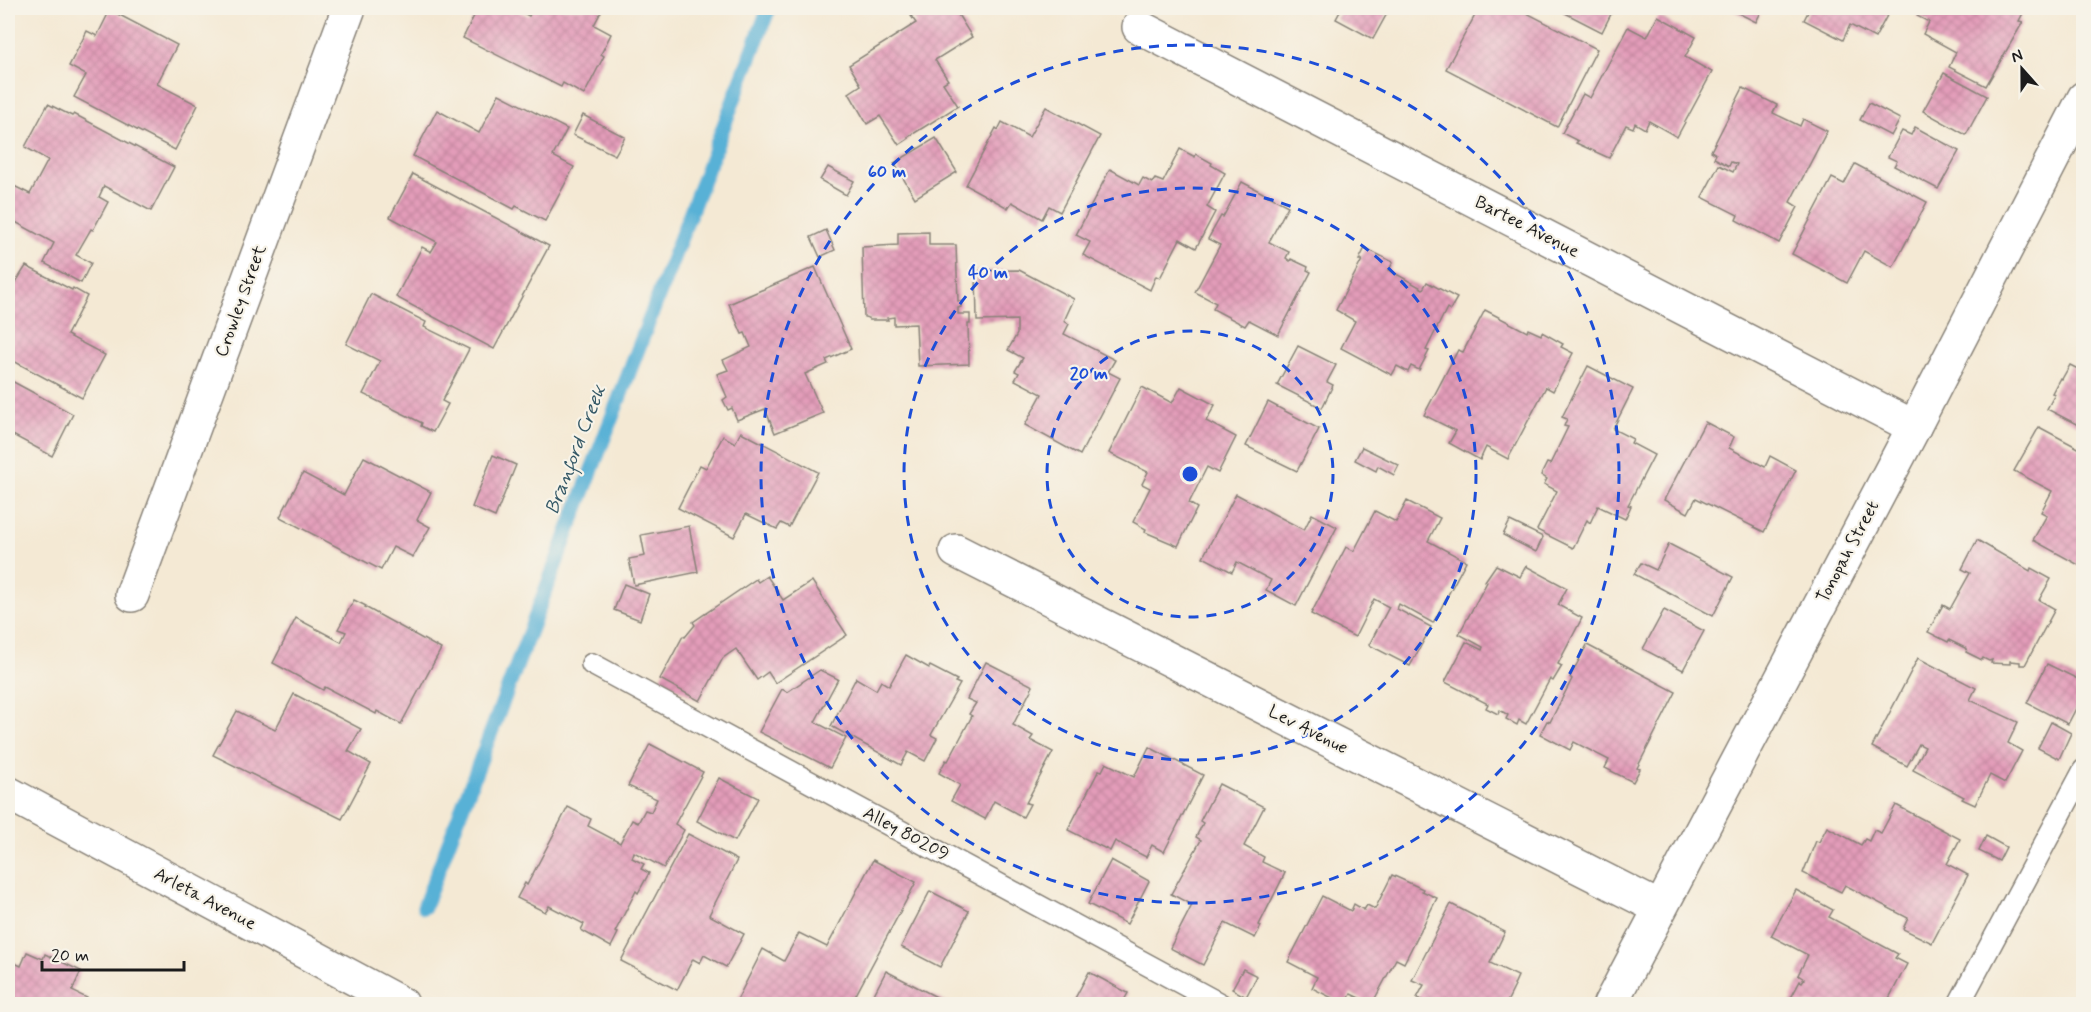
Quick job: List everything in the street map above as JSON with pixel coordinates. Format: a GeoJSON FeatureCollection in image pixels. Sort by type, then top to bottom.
{"type":"FeatureCollection","features":[{"type":"Feature","properties":{"kind":"street","name":"Crowley Street"},"geometry":{"type":"LineString","coordinates":[[132,595],[350,8]]}},
{"type":"Feature","properties":{"kind":"street","name":"Bartee Avenue"},"geometry":{"type":"LineString","coordinates":[[1140,27],[1914,427]]}},
{"type":"Feature","properties":{"kind":"street","name":"Tonopah Street"},"geometry":{"type":"LineString","coordinates":[[1610,1005],[2084,98]]}},
{"type":"Feature","properties":{"kind":"street","name":"Lev Avenue"},"geometry":{"type":"LineString","coordinates":[[956,551],[1660,908]]}},
{"type":"Feature","properties":{"kind":"street","name":"Arleta Avenue"},"geometry":{"type":"LineString","coordinates":[[8,793],[383,1000]]}},
{"type":"Feature","properties":{"kind":"lane","name":"Alley 80209"},"geometry":{"type":"LineString","coordinates":[[592,664],[1220,1005]]}},
{"type":"Feature","properties":{"kind":"lane"},"geometry":{"type":"LineString","coordinates":[[1959,1005],[2084,770]]}},
{"type":"Feature","properties":{"kind":"building"},"geometry":{"type":"Polygon","coordinates":[[[478,8],[513,8],[529,16],[533,8],[603,8],[594,25],[611,34],[601,54],[604,56],[584,95],[563,83],[561,87],[463,38],[478,8]]]}},
{"type":"Feature","properties":{"kind":"building"},"geometry":{"type":"Polygon","coordinates":[[[924,8],[954,8],[972,37],[935,60],[948,80],[943,83],[958,106],[899,145],[880,116],[867,124],[849,93],[861,85],[849,65],[916,23],[911,16],[924,8]]]}},
{"type":"Feature","properties":{"kind":"building"},"geometry":{"type":"Polygon","coordinates":[[[1342,8],[1390,8],[1373,39],[1336,19],[1342,8]]]}},
{"type":"Feature","properties":{"kind":"building"},"geometry":{"type":"Polygon","coordinates":[[[1479,8],[1517,8],[1597,49],[1557,127],[1446,69],[1479,8]]]}},
{"type":"Feature","properties":{"kind":"building"},"geometry":{"type":"Polygon","coordinates":[[[1566,8],[1614,8],[1602,32],[1563,12],[1566,8]]]}},
{"type":"Feature","properties":{"kind":"building"},"geometry":{"type":"Polygon","coordinates":[[[1728,8],[1763,8],[1756,22],[1728,8]]]}},
{"type":"Feature","properties":{"kind":"building"},"geometry":{"type":"Polygon","coordinates":[[[1810,8],[1891,8],[1875,38],[1850,25],[1843,40],[1804,20],[1810,8]]]}},
{"type":"Feature","properties":{"kind":"building"},"geometry":{"type":"Polygon","coordinates":[[[1922,8],[2013,8],[2023,13],[2019,21],[2023,22],[1986,86],[1949,67],[1956,52],[1923,34],[1929,22],[1917,16],[1922,8]]]}},
{"type":"Feature","properties":{"kind":"building"},"geometry":{"type":"Polygon","coordinates":[[[110,10],[177,45],[157,84],[198,105],[175,150],[74,97],[86,75],[69,66],[87,31],[97,36],[110,10]]]}},
{"type":"Feature","properties":{"kind":"building"},"geometry":{"type":"Polygon","coordinates":[[[1658,16],[1696,37],[1685,57],[1712,72],[1677,137],[1649,121],[1645,129],[1635,123],[1633,128],[1626,125],[1609,158],[1576,143],[1578,141],[1562,133],[1583,94],[1590,98],[1628,27],[1647,37],[1658,16]]]}},
{"type":"Feature","properties":{"kind":"building"},"geometry":{"type":"Polygon","coordinates":[[[1944,73],[1987,96],[1966,135],[1923,111],[1944,73]]]}},
{"type":"Feature","properties":{"kind":"building"},"geometry":{"type":"Polygon","coordinates":[[[1743,88],[1777,105],[1773,113],[1800,126],[1803,119],[1827,131],[1790,202],[1798,207],[1779,243],[1736,220],[1738,215],[1702,197],[1719,165],[1733,172],[1737,164],[1731,162],[1729,166],[1714,158],[1716,154],[1711,151],[1743,88]]]}},
{"type":"Feature","properties":{"kind":"building"},"geometry":{"type":"Polygon","coordinates":[[[499,94],[567,129],[553,156],[574,167],[545,221],[516,206],[514,209],[413,156],[437,110],[479,133],[499,94]]]}},
{"type":"Feature","properties":{"kind":"building"},"geometry":{"type":"Polygon","coordinates":[[[1869,103],[1900,119],[1891,136],[1860,120],[1869,103]]]}},
{"type":"Feature","properties":{"kind":"building"},"geometry":{"type":"Polygon","coordinates":[[[48,104],[72,116],[74,114],[174,167],[151,211],[104,186],[99,197],[108,202],[76,255],[91,263],[81,283],[44,263],[54,243],[8,218],[8,183],[30,194],[48,160],[25,147],[48,104]]]}},
{"type":"Feature","properties":{"kind":"building"},"geometry":{"type":"Polygon","coordinates":[[[1046,107],[1100,136],[1060,212],[1049,206],[1042,219],[1012,202],[1008,208],[966,185],[996,128],[998,130],[1002,122],[1029,137],[1046,107]]]}},
{"type":"Feature","properties":{"kind":"building"},"geometry":{"type":"Polygon","coordinates":[[[583,115],[625,137],[615,155],[573,135],[583,115]]]}},
{"type":"Feature","properties":{"kind":"building"},"geometry":{"type":"Polygon","coordinates":[[[1915,127],[1959,151],[1938,189],[1894,166],[1897,161],[1888,157],[1902,131],[1911,135],[1915,127]]]}},
{"type":"Feature","properties":{"kind":"building"},"geometry":{"type":"Polygon","coordinates":[[[936,138],[957,172],[915,198],[894,163],[936,138]]]}},
{"type":"Feature","properties":{"kind":"building"},"geometry":{"type":"Polygon","coordinates":[[[1180,149],[1195,157],[1196,154],[1225,173],[1207,207],[1215,212],[1196,248],[1180,239],[1160,278],[1156,276],[1150,290],[1083,255],[1090,242],[1076,235],[1110,169],[1139,185],[1143,178],[1152,183],[1155,179],[1163,182],[1180,149]]]}},
{"type":"Feature","properties":{"kind":"building"},"geometry":{"type":"Polygon","coordinates":[[[1855,164],[1927,202],[1893,267],[1864,251],[1847,283],[1792,254],[1832,178],[1844,184],[1855,164]]]}},
{"type":"Feature","properties":{"kind":"building"},"geometry":{"type":"Polygon","coordinates":[[[828,167],[854,181],[846,195],[820,180],[828,167]]]}},
{"type":"Feature","properties":{"kind":"building"},"geometry":{"type":"Polygon","coordinates":[[[413,174],[549,246],[494,349],[396,297],[422,247],[431,252],[437,242],[390,217],[413,174]]]}},
{"type":"Feature","properties":{"kind":"building"},"geometry":{"type":"Polygon","coordinates":[[[1242,182],[1288,206],[1269,242],[1289,252],[1286,258],[1308,267],[1307,270],[1311,272],[1278,335],[1249,320],[1245,326],[1213,309],[1216,303],[1195,292],[1220,245],[1208,239],[1242,182]]]}},
{"type":"Feature","properties":{"kind":"building"},"geometry":{"type":"Polygon","coordinates":[[[826,230],[835,250],[820,257],[811,237],[826,230]]]}},
{"type":"Feature","properties":{"kind":"building"},"geometry":{"type":"Polygon","coordinates":[[[929,232],[929,245],[956,245],[958,301],[961,301],[958,314],[970,314],[969,364],[918,366],[916,324],[894,325],[894,317],[887,318],[888,320],[869,320],[864,317],[862,247],[898,245],[898,233],[929,232]]]}},
{"type":"Feature","properties":{"kind":"building"},"geometry":{"type":"Polygon","coordinates":[[[1365,248],[1393,262],[1389,270],[1423,289],[1427,282],[1457,298],[1450,310],[1447,308],[1426,350],[1429,351],[1419,370],[1411,366],[1408,372],[1397,366],[1392,375],[1341,348],[1355,321],[1336,310],[1362,260],[1359,260],[1365,248]]]}},
{"type":"Feature","properties":{"kind":"building"},"geometry":{"type":"Polygon","coordinates":[[[26,266],[87,296],[67,335],[105,355],[82,398],[8,358],[8,278],[16,282],[26,266]]]}},
{"type":"Feature","properties":{"kind":"building"},"geometry":{"type":"Polygon","coordinates":[[[815,267],[851,349],[826,360],[828,364],[805,374],[823,413],[775,433],[765,409],[737,420],[732,408],[728,410],[723,400],[727,397],[717,374],[728,370],[723,360],[751,347],[745,333],[742,334],[729,304],[815,267]]]}},
{"type":"Feature","properties":{"kind":"building"},"geometry":{"type":"Polygon","coordinates":[[[1019,270],[1074,299],[1064,321],[1069,324],[1064,334],[1115,360],[1108,372],[1120,378],[1080,455],[1025,425],[1042,394],[1015,380],[1019,373],[1015,371],[1023,358],[1008,350],[1017,334],[1017,320],[977,321],[976,271],[1019,270]]]}},
{"type":"Feature","properties":{"kind":"building"},"geometry":{"type":"Polygon","coordinates":[[[371,294],[426,322],[424,327],[469,349],[442,401],[448,404],[433,432],[421,426],[422,423],[363,394],[380,361],[346,344],[371,294]]]}},
{"type":"Feature","properties":{"kind":"building"},"geometry":{"type":"Polygon","coordinates":[[[1485,310],[1527,332],[1528,329],[1541,335],[1542,332],[1563,344],[1561,347],[1573,353],[1553,391],[1546,387],[1508,459],[1486,447],[1480,460],[1449,443],[1456,431],[1424,415],[1458,350],[1463,352],[1485,310]]]}},
{"type":"Feature","properties":{"kind":"building"},"geometry":{"type":"Polygon","coordinates":[[[1298,346],[1336,365],[1327,382],[1333,385],[1322,408],[1277,385],[1298,346]]]}},
{"type":"Feature","properties":{"kind":"building"},"geometry":{"type":"Polygon","coordinates":[[[2070,365],[2084,372],[2084,428],[2047,409],[2055,394],[2052,393],[2070,365]]]}},
{"type":"Feature","properties":{"kind":"building"},"geometry":{"type":"Polygon","coordinates":[[[1588,366],[1633,389],[1613,429],[1633,439],[1631,443],[1654,455],[1628,505],[1631,506],[1625,519],[1598,506],[1590,523],[1587,520],[1573,548],[1537,530],[1557,491],[1544,484],[1547,479],[1541,475],[1547,463],[1550,464],[1568,427],[1564,426],[1567,419],[1562,417],[1588,366]]]}},
{"type":"Feature","properties":{"kind":"building"},"geometry":{"type":"Polygon","coordinates":[[[8,379],[73,414],[52,456],[11,434],[8,441],[8,379]]]}},
{"type":"Feature","properties":{"kind":"building"},"geometry":{"type":"Polygon","coordinates":[[[1142,387],[1172,403],[1181,387],[1215,405],[1206,421],[1236,437],[1218,473],[1207,467],[1189,503],[1197,508],[1178,546],[1145,532],[1146,529],[1133,522],[1150,488],[1142,484],[1148,472],[1109,453],[1142,387]]]}},
{"type":"Feature","properties":{"kind":"building"},"geometry":{"type":"Polygon","coordinates":[[[1268,402],[1319,429],[1297,471],[1246,446],[1268,402]]]}},
{"type":"Feature","properties":{"kind":"building"},"geometry":{"type":"Polygon","coordinates":[[[1705,422],[1734,437],[1729,448],[1765,467],[1770,456],[1796,470],[1764,532],[1696,498],[1688,513],[1664,500],[1705,422]]]}},
{"type":"Feature","properties":{"kind":"building"},"geometry":{"type":"Polygon","coordinates":[[[2039,427],[2084,451],[2084,568],[2033,540],[2047,515],[2041,512],[2052,491],[2014,471],[2039,427]]]}},
{"type":"Feature","properties":{"kind":"building"},"geometry":{"type":"Polygon","coordinates":[[[741,432],[818,472],[789,527],[781,523],[777,529],[746,514],[734,537],[678,508],[700,465],[706,468],[723,436],[735,443],[741,432]]]}},
{"type":"Feature","properties":{"kind":"building"},"geometry":{"type":"Polygon","coordinates":[[[1362,447],[1399,465],[1394,475],[1378,466],[1376,471],[1355,460],[1362,447]]]}},
{"type":"Feature","properties":{"kind":"building"},"geometry":{"type":"Polygon","coordinates":[[[493,455],[516,465],[495,517],[472,507],[493,455]]]}},
{"type":"Feature","properties":{"kind":"building"},"geometry":{"type":"Polygon","coordinates":[[[364,457],[431,492],[417,520],[430,527],[413,557],[393,547],[381,570],[280,517],[303,473],[344,495],[364,457]]]}},
{"type":"Feature","properties":{"kind":"building"},"geometry":{"type":"Polygon","coordinates":[[[1236,494],[1304,530],[1312,514],[1337,527],[1296,606],[1266,590],[1271,580],[1237,562],[1232,572],[1203,557],[1236,494]]]}},
{"type":"Feature","properties":{"kind":"building"},"geometry":{"type":"Polygon","coordinates":[[[1407,501],[1440,518],[1428,541],[1466,561],[1433,623],[1399,604],[1397,609],[1431,627],[1410,666],[1369,645],[1389,607],[1374,599],[1355,637],[1311,614],[1346,547],[1354,551],[1375,511],[1396,522],[1407,501]]]}},
{"type":"Feature","properties":{"kind":"building"},"geometry":{"type":"Polygon","coordinates":[[[1510,521],[1543,537],[1536,552],[1503,535],[1510,521]]]}},
{"type":"Feature","properties":{"kind":"building"},"geometry":{"type":"Polygon","coordinates":[[[689,526],[698,572],[634,585],[629,559],[645,556],[641,535],[689,526]]]}},
{"type":"Feature","properties":{"kind":"building"},"geometry":{"type":"Polygon","coordinates":[[[1977,540],[2030,571],[2031,568],[2051,579],[2039,600],[2055,609],[2025,665],[2020,665],[2020,662],[1991,663],[1992,660],[1983,658],[1982,660],[1966,652],[1967,649],[1928,632],[1943,605],[1950,609],[1970,573],[1962,569],[1977,540]]]}},
{"type":"Feature","properties":{"kind":"building"},"geometry":{"type":"Polygon","coordinates":[[[1669,544],[1733,577],[1713,616],[1634,574],[1641,563],[1656,570],[1669,544]]]}},
{"type":"Feature","properties":{"kind":"building"},"geometry":{"type":"Polygon","coordinates":[[[1496,565],[1520,577],[1526,566],[1567,588],[1558,605],[1582,618],[1558,664],[1562,666],[1553,681],[1550,679],[1526,724],[1519,720],[1517,725],[1506,719],[1508,715],[1500,710],[1498,714],[1486,708],[1488,704],[1445,682],[1466,642],[1482,650],[1483,647],[1459,634],[1487,582],[1485,581],[1496,565]]]}},
{"type":"Feature","properties":{"kind":"building"},"geometry":{"type":"Polygon","coordinates":[[[767,576],[783,600],[812,581],[847,635],[775,683],[768,672],[757,680],[736,649],[723,658],[700,701],[660,679],[683,636],[685,637],[695,625],[693,622],[756,579],[758,582],[767,576]]]}},
{"type":"Feature","properties":{"kind":"building"},"geometry":{"type":"Polygon","coordinates":[[[624,584],[649,594],[640,620],[614,610],[624,584]]]}},
{"type":"Feature","properties":{"kind":"building"},"geometry":{"type":"Polygon","coordinates":[[[354,600],[441,649],[401,724],[377,711],[376,714],[325,687],[323,690],[273,663],[296,618],[341,642],[346,632],[338,629],[354,600]]]}},
{"type":"Feature","properties":{"kind":"building"},"geometry":{"type":"Polygon","coordinates":[[[1664,610],[1704,631],[1683,670],[1643,649],[1664,610]]]}},
{"type":"Feature","properties":{"kind":"building"},"geometry":{"type":"Polygon","coordinates":[[[1587,645],[1676,692],[1637,768],[1640,769],[1633,782],[1605,768],[1609,760],[1574,742],[1570,750],[1540,734],[1547,721],[1550,722],[1587,645]]]}},
{"type":"Feature","properties":{"kind":"building"},"geometry":{"type":"Polygon","coordinates":[[[906,655],[957,680],[955,682],[960,684],[931,735],[937,738],[925,761],[908,752],[901,765],[831,726],[856,678],[876,690],[881,681],[889,686],[906,655]]]}},
{"type":"Feature","properties":{"kind":"building"},"geometry":{"type":"Polygon","coordinates":[[[1918,658],[1976,688],[1970,700],[2018,722],[2008,743],[2022,751],[2005,783],[1990,775],[1975,805],[1913,770],[1925,747],[1919,744],[1907,766],[1872,747],[1918,658]]]}},
{"type":"Feature","properties":{"kind":"building"},"geometry":{"type":"Polygon","coordinates":[[[986,662],[1033,686],[1013,725],[1033,736],[1030,740],[1053,752],[1026,803],[1030,804],[1023,817],[994,801],[985,819],[951,801],[960,785],[939,773],[972,716],[969,714],[976,703],[967,699],[986,662]]]}},
{"type":"Feature","properties":{"kind":"building"},"geometry":{"type":"Polygon","coordinates":[[[2047,664],[2084,682],[2084,693],[2068,724],[2027,703],[2047,664]]]}},
{"type":"Feature","properties":{"kind":"building"},"geometry":{"type":"Polygon","coordinates":[[[820,670],[838,679],[815,722],[846,738],[830,768],[759,732],[782,689],[787,692],[820,670]]]}},
{"type":"Feature","properties":{"kind":"building"},"geometry":{"type":"Polygon","coordinates":[[[294,694],[361,729],[348,751],[371,764],[342,819],[213,755],[237,711],[275,730],[294,694]]]}},
{"type":"Feature","properties":{"kind":"building"},"geometry":{"type":"Polygon","coordinates":[[[2051,722],[2071,733],[2059,759],[2038,748],[2051,722]]]}},
{"type":"Feature","properties":{"kind":"building"},"geometry":{"type":"Polygon","coordinates":[[[650,744],[703,772],[675,824],[684,830],[664,868],[634,852],[632,858],[644,864],[641,869],[649,873],[638,893],[636,891],[615,932],[618,933],[611,947],[581,930],[584,924],[549,906],[545,912],[517,898],[525,883],[527,885],[568,807],[591,819],[588,826],[620,843],[632,820],[638,823],[645,810],[651,812],[657,799],[628,786],[650,744]]]}},
{"type":"Feature","properties":{"kind":"building"},"geometry":{"type":"Polygon","coordinates":[[[1149,747],[1203,775],[1164,852],[1152,845],[1146,857],[1115,841],[1110,851],[1068,830],[1099,770],[1102,771],[1106,763],[1134,777],[1149,747]]]}},
{"type":"Feature","properties":{"kind":"building"},"geometry":{"type":"Polygon","coordinates":[[[719,778],[758,798],[735,841],[697,821],[719,778]]]}},
{"type":"Feature","properties":{"kind":"building"},"geometry":{"type":"Polygon","coordinates":[[[1219,784],[1264,807],[1244,846],[1264,857],[1262,862],[1285,873],[1259,925],[1261,926],[1255,938],[1225,923],[1203,965],[1170,948],[1192,905],[1171,894],[1201,840],[1196,837],[1203,823],[1200,821],[1219,784]]]}},
{"type":"Feature","properties":{"kind":"building"},"geometry":{"type":"Polygon","coordinates":[[[1896,805],[1960,839],[1947,864],[1968,875],[1932,943],[1903,929],[1908,918],[1845,885],[1841,892],[1803,873],[1816,841],[1819,842],[1827,827],[1861,845],[1865,839],[1869,841],[1874,830],[1881,833],[1896,805]]]}},
{"type":"Feature","properties":{"kind":"building"},"geometry":{"type":"Polygon","coordinates":[[[688,834],[737,860],[709,915],[744,934],[726,967],[704,955],[700,963],[693,959],[677,990],[621,961],[688,834]]]}},
{"type":"Feature","properties":{"kind":"building"},"geometry":{"type":"Polygon","coordinates":[[[1986,836],[2006,847],[1999,861],[1979,851],[1986,836]]]}},
{"type":"Feature","properties":{"kind":"building"},"geometry":{"type":"Polygon","coordinates":[[[873,860],[916,882],[851,1004],[735,1004],[763,949],[784,961],[799,933],[827,947],[873,860]]]}},
{"type":"Feature","properties":{"kind":"building"},"geometry":{"type":"Polygon","coordinates":[[[1111,860],[1149,881],[1127,924],[1088,904],[1111,860]]]}},
{"type":"Feature","properties":{"kind":"building"},"geometry":{"type":"Polygon","coordinates":[[[1392,875],[1437,898],[1404,963],[1396,959],[1372,1004],[1351,994],[1344,1004],[1312,988],[1317,977],[1288,962],[1322,896],[1351,911],[1354,904],[1364,910],[1367,905],[1375,909],[1392,875]]]}},
{"type":"Feature","properties":{"kind":"building"},"geometry":{"type":"Polygon","coordinates":[[[1796,890],[1833,910],[1829,917],[1898,954],[1895,958],[1907,964],[1886,1004],[1790,1004],[1800,981],[1804,979],[1798,975],[1808,955],[1771,936],[1796,890]]]}},
{"type":"Feature","properties":{"kind":"building"},"geometry":{"type":"Polygon","coordinates":[[[930,891],[969,911],[940,967],[901,947],[930,891]]]}},
{"type":"Feature","properties":{"kind":"building"},"geometry":{"type":"Polygon","coordinates":[[[1451,904],[1505,932],[1490,963],[1518,976],[1506,1004],[1430,1004],[1417,998],[1424,985],[1412,980],[1451,904]]]}},
{"type":"Feature","properties":{"kind":"building"},"geometry":{"type":"Polygon","coordinates":[[[27,952],[43,959],[45,954],[81,971],[72,991],[87,998],[84,1004],[8,1004],[8,960],[21,966],[27,952]]]}},
{"type":"Feature","properties":{"kind":"building"},"geometry":{"type":"Polygon","coordinates":[[[1243,969],[1257,976],[1246,997],[1232,989],[1243,969]]]}},
{"type":"Feature","properties":{"kind":"building"},"geometry":{"type":"Polygon","coordinates":[[[886,971],[950,1004],[869,1004],[886,971]]]}},
{"type":"Feature","properties":{"kind":"building"},"geometry":{"type":"Polygon","coordinates":[[[1089,972],[1128,993],[1122,1004],[1072,1004],[1089,972]]]}},
{"type":"Feature","properties":{"kind":"waterway","name":"Branford Creek"},"geometry":{"type":"LineString","coordinates":[[424,907],[769,8]]}}]}
